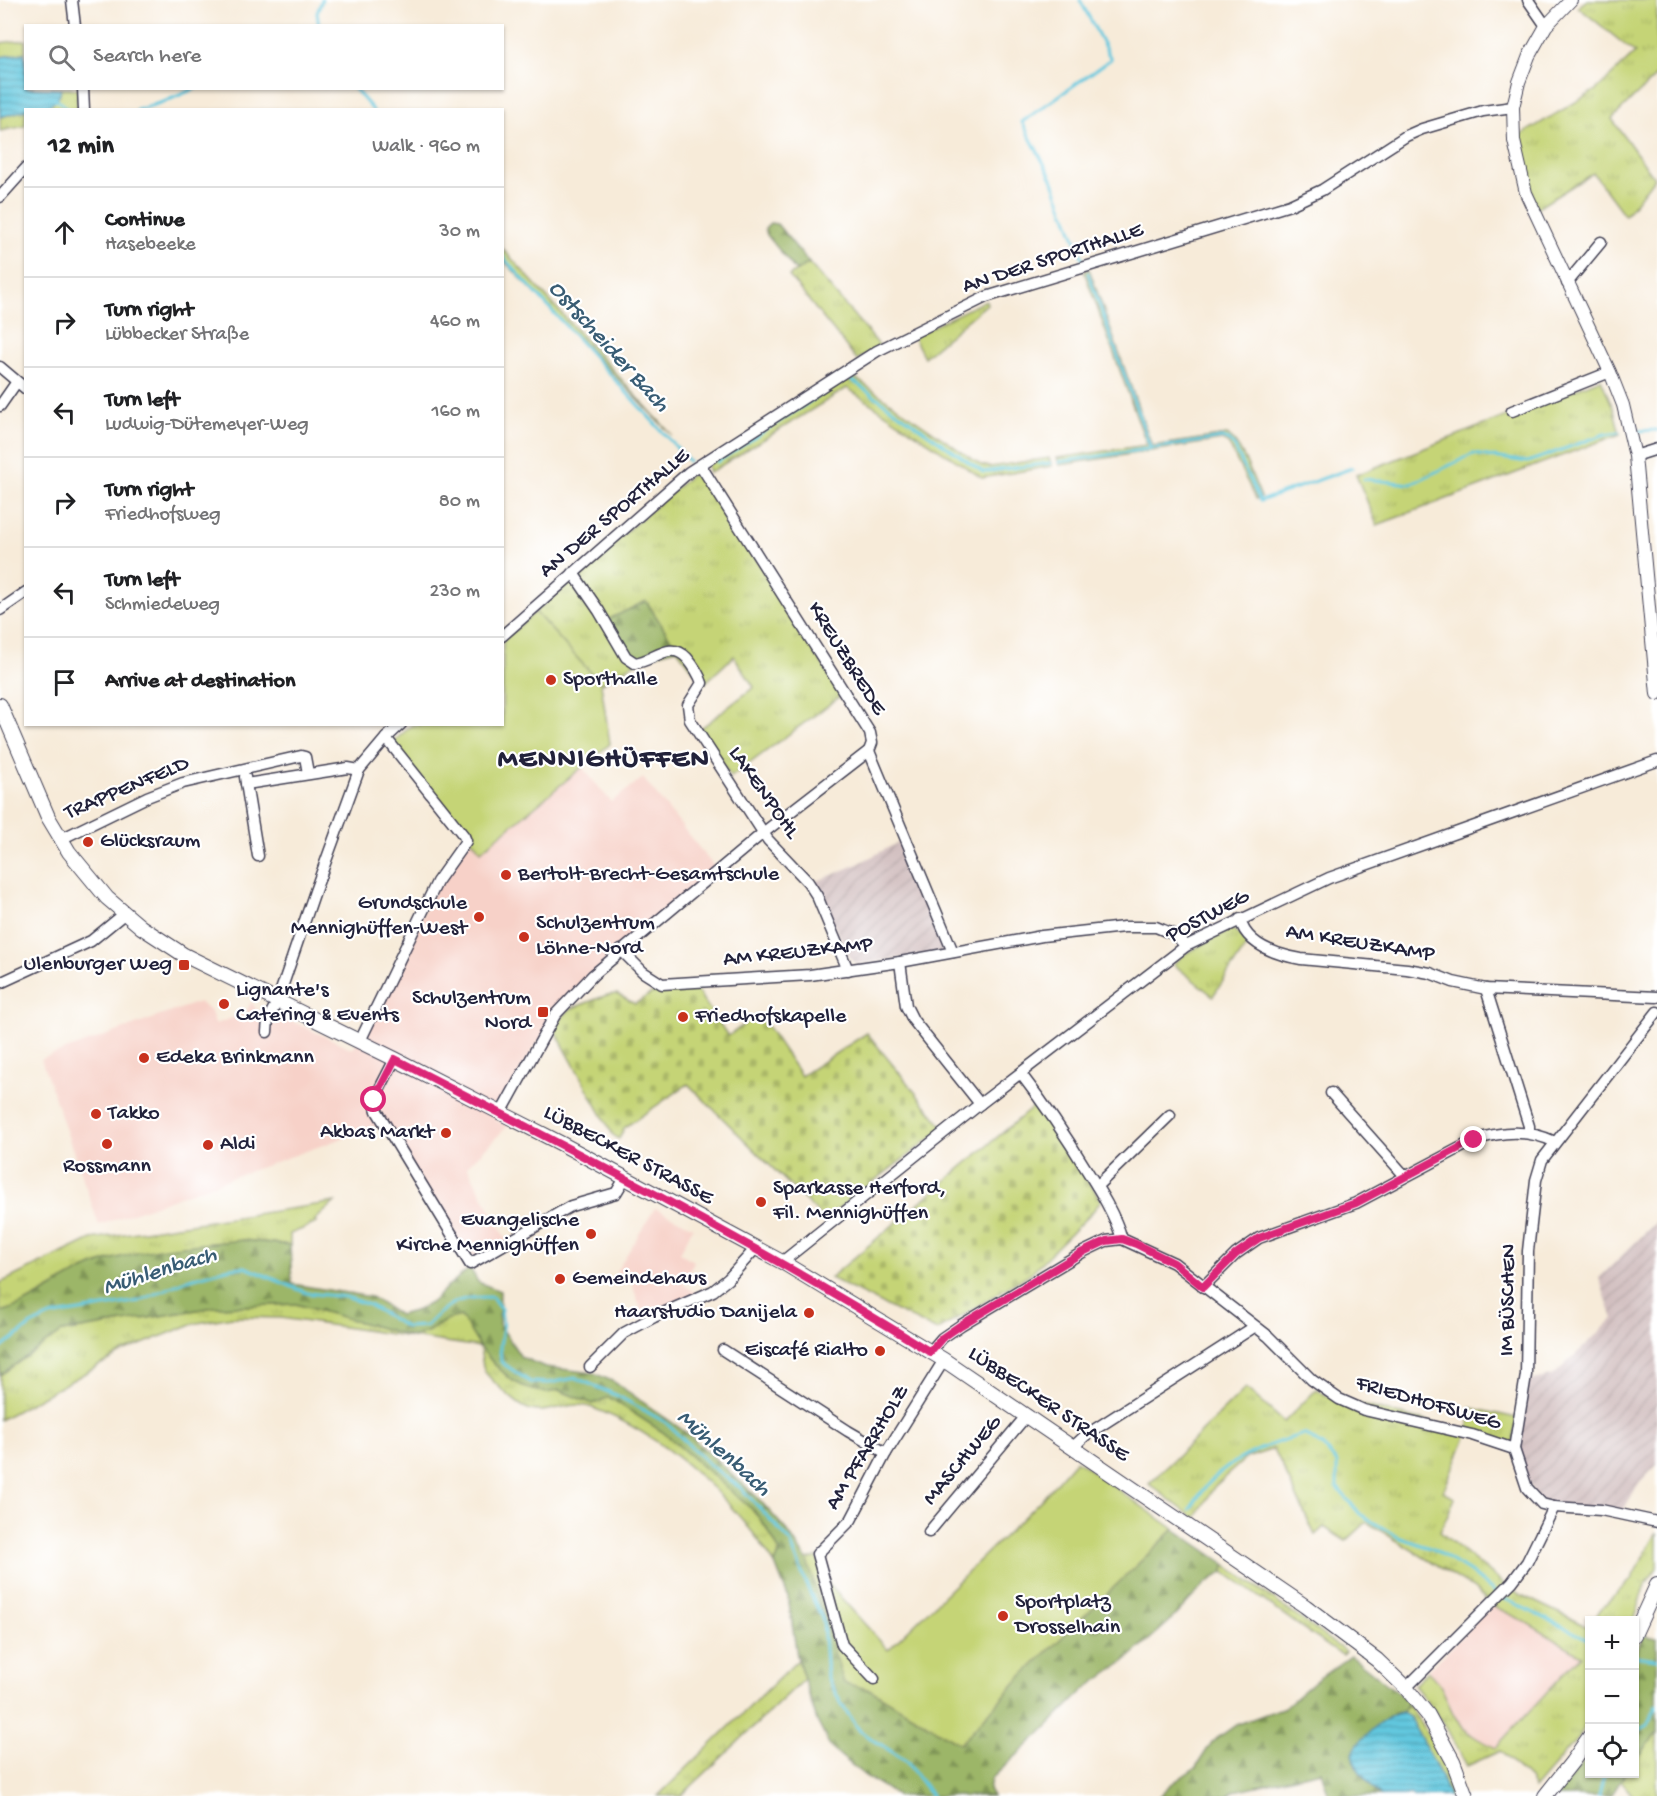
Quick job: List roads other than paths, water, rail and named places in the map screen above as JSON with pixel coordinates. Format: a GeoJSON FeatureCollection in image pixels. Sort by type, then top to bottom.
{"type":"FeatureCollection","features":[{"type":"Feature","properties":{"kind":"main road","name":"LÜBBECKER STRASSE"},"geometry":{"type":"LineString","coordinates":[[0,705],[34,786],[61,839],[85,873],[124,914],[184,955],[501,1113],[782,1262],[944,1360],[1305,1606],[1377,1660],[1406,1688],[1428,1715],[1441,1737],[1466,1796]]}},
{"type":"Feature","properties":{"kind":"main road"},"geometry":{"type":"LineString","coordinates":[[1639,1626],[1657,1585]]}},
{"type":"Feature","properties":{"kind":"main road"},"geometry":{"type":"LineString","coordinates":[[1545,1796],[1585,1743]]}},
{"type":"Feature","properties":{"kind":"street"},"geometry":{"type":"LineString","coordinates":[[72,0],[75,24]]}},
{"type":"Feature","properties":{"kind":"street"},"geometry":{"type":"LineString","coordinates":[[1528,0],[1546,26]]}},
{"type":"Feature","properties":{"kind":"street"},"geometry":{"type":"LineString","coordinates":[[1571,0],[1546,26],[1529,56],[1519,81],[1513,107],[1514,141],[1526,194],[1610,372],[1623,405],[1635,456],[1657,694]]}},
{"type":"Feature","properties":{"kind":"street"},"geometry":{"type":"LineString","coordinates":[[84,90],[84,108]]}},
{"type":"Feature","properties":{"kind":"street","name":"AN DER SPORTHALLE"},"geometry":{"type":"LineString","coordinates":[[504,634],[689,472],[877,351],[986,297],[1290,205],[1322,190],[1406,136],[1422,129],[1483,111],[1513,107]]}},
{"type":"Feature","properties":{"kind":"street"},"geometry":{"type":"LineString","coordinates":[[0,197],[24,170]]}},
{"type":"Feature","properties":{"kind":"street"},"geometry":{"type":"LineString","coordinates":[[1567,283],[1601,242]]}},
{"type":"Feature","properties":{"kind":"street"},"geometry":{"type":"LineString","coordinates":[[0,367],[21,386],[0,406]]}},
{"type":"Feature","properties":{"kind":"street"},"geometry":{"type":"LineString","coordinates":[[1512,411],[1610,372]]}},
{"type":"Feature","properties":{"kind":"street"},"geometry":{"type":"LineString","coordinates":[[1635,456],[1657,449]]}},
{"type":"Feature","properties":{"kind":"street","name":"KREUZBREDE"},"geometry":{"type":"LineString","coordinates":[[701,466],[870,734],[872,743],[869,751],[953,952]]}},
{"type":"Feature","properties":{"kind":"street","name":"LAKENPOHL"},"geometry":{"type":"LineString","coordinates":[[573,573],[626,657],[635,663],[669,650],[676,650],[691,663],[702,682],[688,705],[690,720],[763,833],[808,882],[817,896],[848,970]]}},
{"type":"Feature","properties":{"kind":"street"},"geometry":{"type":"LineString","coordinates":[[0,610],[24,593]]}},
{"type":"Feature","properties":{"kind":"street"},"geometry":{"type":"LineString","coordinates":[[267,1032],[268,1019],[277,1002],[359,770],[399,726]]}},
{"type":"Feature","properties":{"kind":"street"},"geometry":{"type":"LineString","coordinates":[[360,1041],[436,882],[466,841],[386,738]]}},
{"type":"Feature","properties":{"kind":"street"},"geometry":{"type":"LineString","coordinates":[[501,1113],[555,1015],[577,990],[621,950],[763,833],[869,751]]}},
{"type":"Feature","properties":{"kind":"street","name":"TRAPPENFELD"},"geometry":{"type":"LineString","coordinates":[[61,839],[147,797],[183,783],[301,756],[304,757],[308,773]]}},
{"type":"Feature","properties":{"kind":"street","name":"POSTWEG"},"geometry":{"type":"LineString","coordinates":[[782,1262],[980,1104],[1186,946],[1329,878],[1657,761]]}},
{"type":"Feature","properties":{"kind":"street"},"geometry":{"type":"LineString","coordinates":[[243,768],[258,856]]}},
{"type":"Feature","properties":{"kind":"street"},"geometry":{"type":"LineString","coordinates":[[246,784],[348,768],[359,770]]}},
{"type":"Feature","properties":{"kind":"street"},"geometry":{"type":"LineString","coordinates":[[0,983],[91,941],[124,914]]}},
{"type":"Feature","properties":{"kind":"street","name":"AM KREUZKAMP"},"geometry":{"type":"LineString","coordinates":[[1240,920],[1243,930],[1254,942],[1284,956],[1341,964],[1407,969],[1486,989],[1657,998]]}},
{"type":"Feature","properties":{"kind":"street","name":"AM KREUZKAMP"},"geometry":{"type":"LineString","coordinates":[[621,950],[644,972],[662,984],[810,975],[900,962],[1042,936],[1124,927],[1156,927],[1175,935],[1186,946]]}},
{"type":"Feature","properties":{"kind":"street"},"geometry":{"type":"LineString","coordinates":[[900,962],[906,1006],[914,1020],[980,1104]]}},
{"type":"Feature","properties":{"kind":"street"},"geometry":{"type":"LineString","coordinates":[[1486,989],[1529,1132]]}},
{"type":"Feature","properties":{"kind":"street","name":"IM BÜSCHEN"},"geometry":{"type":"LineString","coordinates":[[1657,1012],[1542,1160],[1536,1180],[1528,1251],[1528,1354],[1514,1449],[1527,1488],[1542,1504],[1601,1510],[1657,1522]]}},
{"type":"Feature","properties":{"kind":"street"},"geometry":{"type":"LineString","coordinates":[[395,1059],[374,1100],[377,1111],[471,1264],[571,1206],[616,1193],[625,1178]]}},
{"type":"Feature","properties":{"kind":"street"},"geometry":{"type":"LineString","coordinates":[[930,1352],[942,1338],[961,1325],[1083,1252],[1106,1241],[1122,1239],[1096,1186],[1044,1104],[1021,1074]]}},
{"type":"Feature","properties":{"kind":"street"},"geometry":{"type":"LineString","coordinates":[[1331,1093],[1405,1176]]}},
{"type":"Feature","properties":{"kind":"street"},"geometry":{"type":"LineString","coordinates":[[1096,1186],[1170,1115]]}},
{"type":"Feature","properties":{"kind":"street"},"geometry":{"type":"LineString","coordinates":[[1203,1287],[1236,1254],[1259,1238],[1356,1203],[1474,1140],[1494,1134],[1529,1132],[1555,1142]]}},
{"type":"Feature","properties":{"kind":"street","name":"FRIEDHOFSWEG"},"geometry":{"type":"LineString","coordinates":[[1122,1239],[1174,1263],[1268,1336],[1312,1380],[1339,1399],[1364,1410],[1472,1435],[1514,1449]]}},
{"type":"Feature","properties":{"kind":"street"},"geometry":{"type":"LineString","coordinates":[[590,1367],[624,1333],[712,1291],[728,1279],[756,1248]]}},
{"type":"Feature","properties":{"kind":"street"},"geometry":{"type":"LineString","coordinates":[[1073,1448],[1086,1435],[1254,1327]]}},
{"type":"Feature","properties":{"kind":"street"},"geometry":{"type":"LineString","coordinates":[[723,1350],[886,1453]]}},
{"type":"Feature","properties":{"kind":"street","name":"AM PFARRHOLZ"},"geometry":{"type":"LineString","coordinates":[[874,1679],[842,1645],[817,1554],[851,1520],[886,1453],[944,1360]]}},
{"type":"Feature","properties":{"kind":"street","name":"MASCHWEG"},"geometry":{"type":"LineString","coordinates":[[929,1532],[1027,1415]]}},
{"type":"Feature","properties":{"kind":"street"},"geometry":{"type":"LineString","coordinates":[[1406,1688],[1512,1582],[1527,1562],[1554,1507]]}},
{"type":"Feature","properties":{"kind":"water"},"geometry":{"type":"Polygon","coordinates":[[[24,53],[24,90],[61,90],[60,95],[54,103],[49,105],[24,108],[24,111],[0,117],[0,57],[24,53]]]}},
{"type":"Feature","properties":{"kind":"water"},"geometry":{"type":"Polygon","coordinates":[[[1403,1712],[1410,1718],[1449,1796],[1413,1796],[1410,1794],[1381,1796],[1357,1767],[1353,1758],[1354,1752],[1364,1737],[1380,1723],[1403,1712]]]}},
{"type":"Feature","properties":{"kind":"waterway"},"geometry":{"type":"LineString","coordinates":[[319,24],[317,13],[322,0]]}},
{"type":"Feature","properties":{"kind":"waterway"},"geometry":{"type":"LineString","coordinates":[[1080,0],[1111,59],[1022,122],[1052,179],[1085,265]]}},
{"type":"Feature","properties":{"kind":"waterway","name":"Ostscheider Bach"},"geometry":{"type":"LineString","coordinates":[[143,108],[191,90]]}},
{"type":"Feature","properties":{"kind":"waterway","name":"Ostscheider Bach"},"geometry":{"type":"LineString","coordinates":[[356,90],[371,108]]}},
{"type":"Feature","properties":{"kind":"waterway","name":"Ostscheider Bach"},"geometry":{"type":"LineString","coordinates":[[54,100],[59,101],[66,108]]}},
{"type":"Feature","properties":{"kind":"waterway","name":"Ostscheider Bach"},"geometry":{"type":"LineString","coordinates":[[504,258],[689,461]]}},
{"type":"Feature","properties":{"kind":"waterway"},"geometry":{"type":"LineString","coordinates":[[1088,273],[1151,449]]}},
{"type":"Feature","properties":{"kind":"waterway","name":"Ostscheider Bach"},"geometry":{"type":"LineString","coordinates":[[717,462],[844,379],[850,379],[983,472],[1050,463]]}},
{"type":"Feature","properties":{"kind":"waterway","name":"Ostscheider Bach"},"geometry":{"type":"LineString","coordinates":[[1638,431],[1657,430]]}},
{"type":"Feature","properties":{"kind":"waterway","name":"Ostscheider Bach"},"geometry":{"type":"LineString","coordinates":[[1364,479],[1411,484],[1473,454],[1528,462],[1605,434],[1619,432]]}},
{"type":"Feature","properties":{"kind":"waterway","name":"Ostscheider Bach"},"geometry":{"type":"LineString","coordinates":[[1059,462],[1222,438],[1229,440],[1234,446],[1260,501],[1352,468]]}},
{"type":"Feature","properties":{"kind":"waterway","name":"Mühlenbach"},"geometry":{"type":"LineString","coordinates":[[0,1349],[31,1325],[50,1316],[139,1301],[187,1280],[230,1268],[245,1267],[307,1293],[346,1297],[369,1305],[406,1327],[426,1326],[455,1302],[471,1298],[492,1297],[501,1309],[503,1328],[500,1346],[501,1362],[530,1382],[549,1383],[576,1378],[618,1396],[665,1422],[711,1466],[742,1489],[790,1541],[823,1620],[827,1677],[842,1705],[860,1731],[906,1761],[932,1796]]}},
{"type":"Feature","properties":{"kind":"waterway"},"geometry":{"type":"LineString","coordinates":[[1190,1509],[1206,1486],[1230,1465],[1253,1452],[1304,1434],[1325,1448],[1337,1463],[1337,1487],[1360,1514],[1398,1537],[1433,1549],[1470,1572],[1496,1593]]}},
{"type":"Feature","properties":{"kind":"waterway"},"geometry":{"type":"LineString","coordinates":[[1501,1597],[1585,1638]]}},
{"type":"Feature","properties":{"kind":"waterway"},"geometry":{"type":"LineString","coordinates":[[1639,1657],[1657,1659]]}},
{"type":"Feature","properties":{"kind":"waterway"},"geometry":{"type":"LineString","coordinates":[[1639,1730],[1647,1725],[1657,1705]]}},
{"type":"Feature","properties":{"kind":"waterway"},"geometry":{"type":"LineString","coordinates":[[1599,1796],[1603,1778]]}},
{"type":"Feature","properties":{"kind":"place","name":"Sporthalle"},"geometry":{"type":"Point","coordinates":[551,680]}},
{"type":"Feature","properties":{"kind":"place","name":"Glücksraum"},"geometry":{"type":"Point","coordinates":[88,842]}},
{"type":"Feature","properties":{"kind":"place","name":"Bertolt-Brecht-Gesamtschule"},"geometry":{"type":"Point","coordinates":[506,875]}},
{"type":"Feature","properties":{"kind":"place","name":"Grundschule Mennighüffen-West"},"geometry":{"type":"Point","coordinates":[479,917]}},
{"type":"Feature","properties":{"kind":"place","name":"Schulzentrum Löhne-Nord"},"geometry":{"type":"Point","coordinates":[524,937]}},
{"type":"Feature","properties":{"kind":"place","name":"Ulenburger Weg"},"geometry":{"type":"Point","coordinates":[184,965]}},
{"type":"Feature","properties":{"kind":"place","name":"Lignante's Catering & Events"},"geometry":{"type":"Point","coordinates":[224,1004]}},
{"type":"Feature","properties":{"kind":"place","name":"Schulzentrum Nord"},"geometry":{"type":"Point","coordinates":[543,1012]}},
{"type":"Feature","properties":{"kind":"place","name":"Friedhofskapelle"},"geometry":{"type":"Point","coordinates":[683,1017]}},
{"type":"Feature","properties":{"kind":"place","name":"Edeka Brinkmann"},"geometry":{"type":"Point","coordinates":[144,1058]}},
{"type":"Feature","properties":{"kind":"place","name":"Takko"},"geometry":{"type":"Point","coordinates":[96,1114]}},
{"type":"Feature","properties":{"kind":"place","name":"Akbas Markt"},"geometry":{"type":"Point","coordinates":[446,1133]}},
{"type":"Feature","properties":{"kind":"place","name":"Rossmann"},"geometry":{"type":"Point","coordinates":[107,1144]}},
{"type":"Feature","properties":{"kind":"place","name":"Aldi"},"geometry":{"type":"Point","coordinates":[208,1145]}},
{"type":"Feature","properties":{"kind":"place","name":"Sparkasse Herford, Fil. Mennighüffen"},"geometry":{"type":"Point","coordinates":[761,1202]}},
{"type":"Feature","properties":{"kind":"place","name":"Evangelische Kirche Mennighüffen"},"geometry":{"type":"Point","coordinates":[591,1234]}},
{"type":"Feature","properties":{"kind":"place","name":"Gemeindehaus"},"geometry":{"type":"Point","coordinates":[560,1279]}},
{"type":"Feature","properties":{"kind":"place","name":"Haarstudio Danijela"},"geometry":{"type":"Point","coordinates":[809,1313]}},
{"type":"Feature","properties":{"kind":"place","name":"Eiscafé Rialto"},"geometry":{"type":"Point","coordinates":[880,1351]}},
{"type":"Feature","properties":{"kind":"place","name":"Sportplatz Drosselhain"},"geometry":{"type":"Point","coordinates":[1003,1616]}},
{"type":"Feature","properties":{"kind":"district","name":"MENNIGHÜFFEN"},"geometry":{"type":"Point","coordinates":[604,760]}}]}
